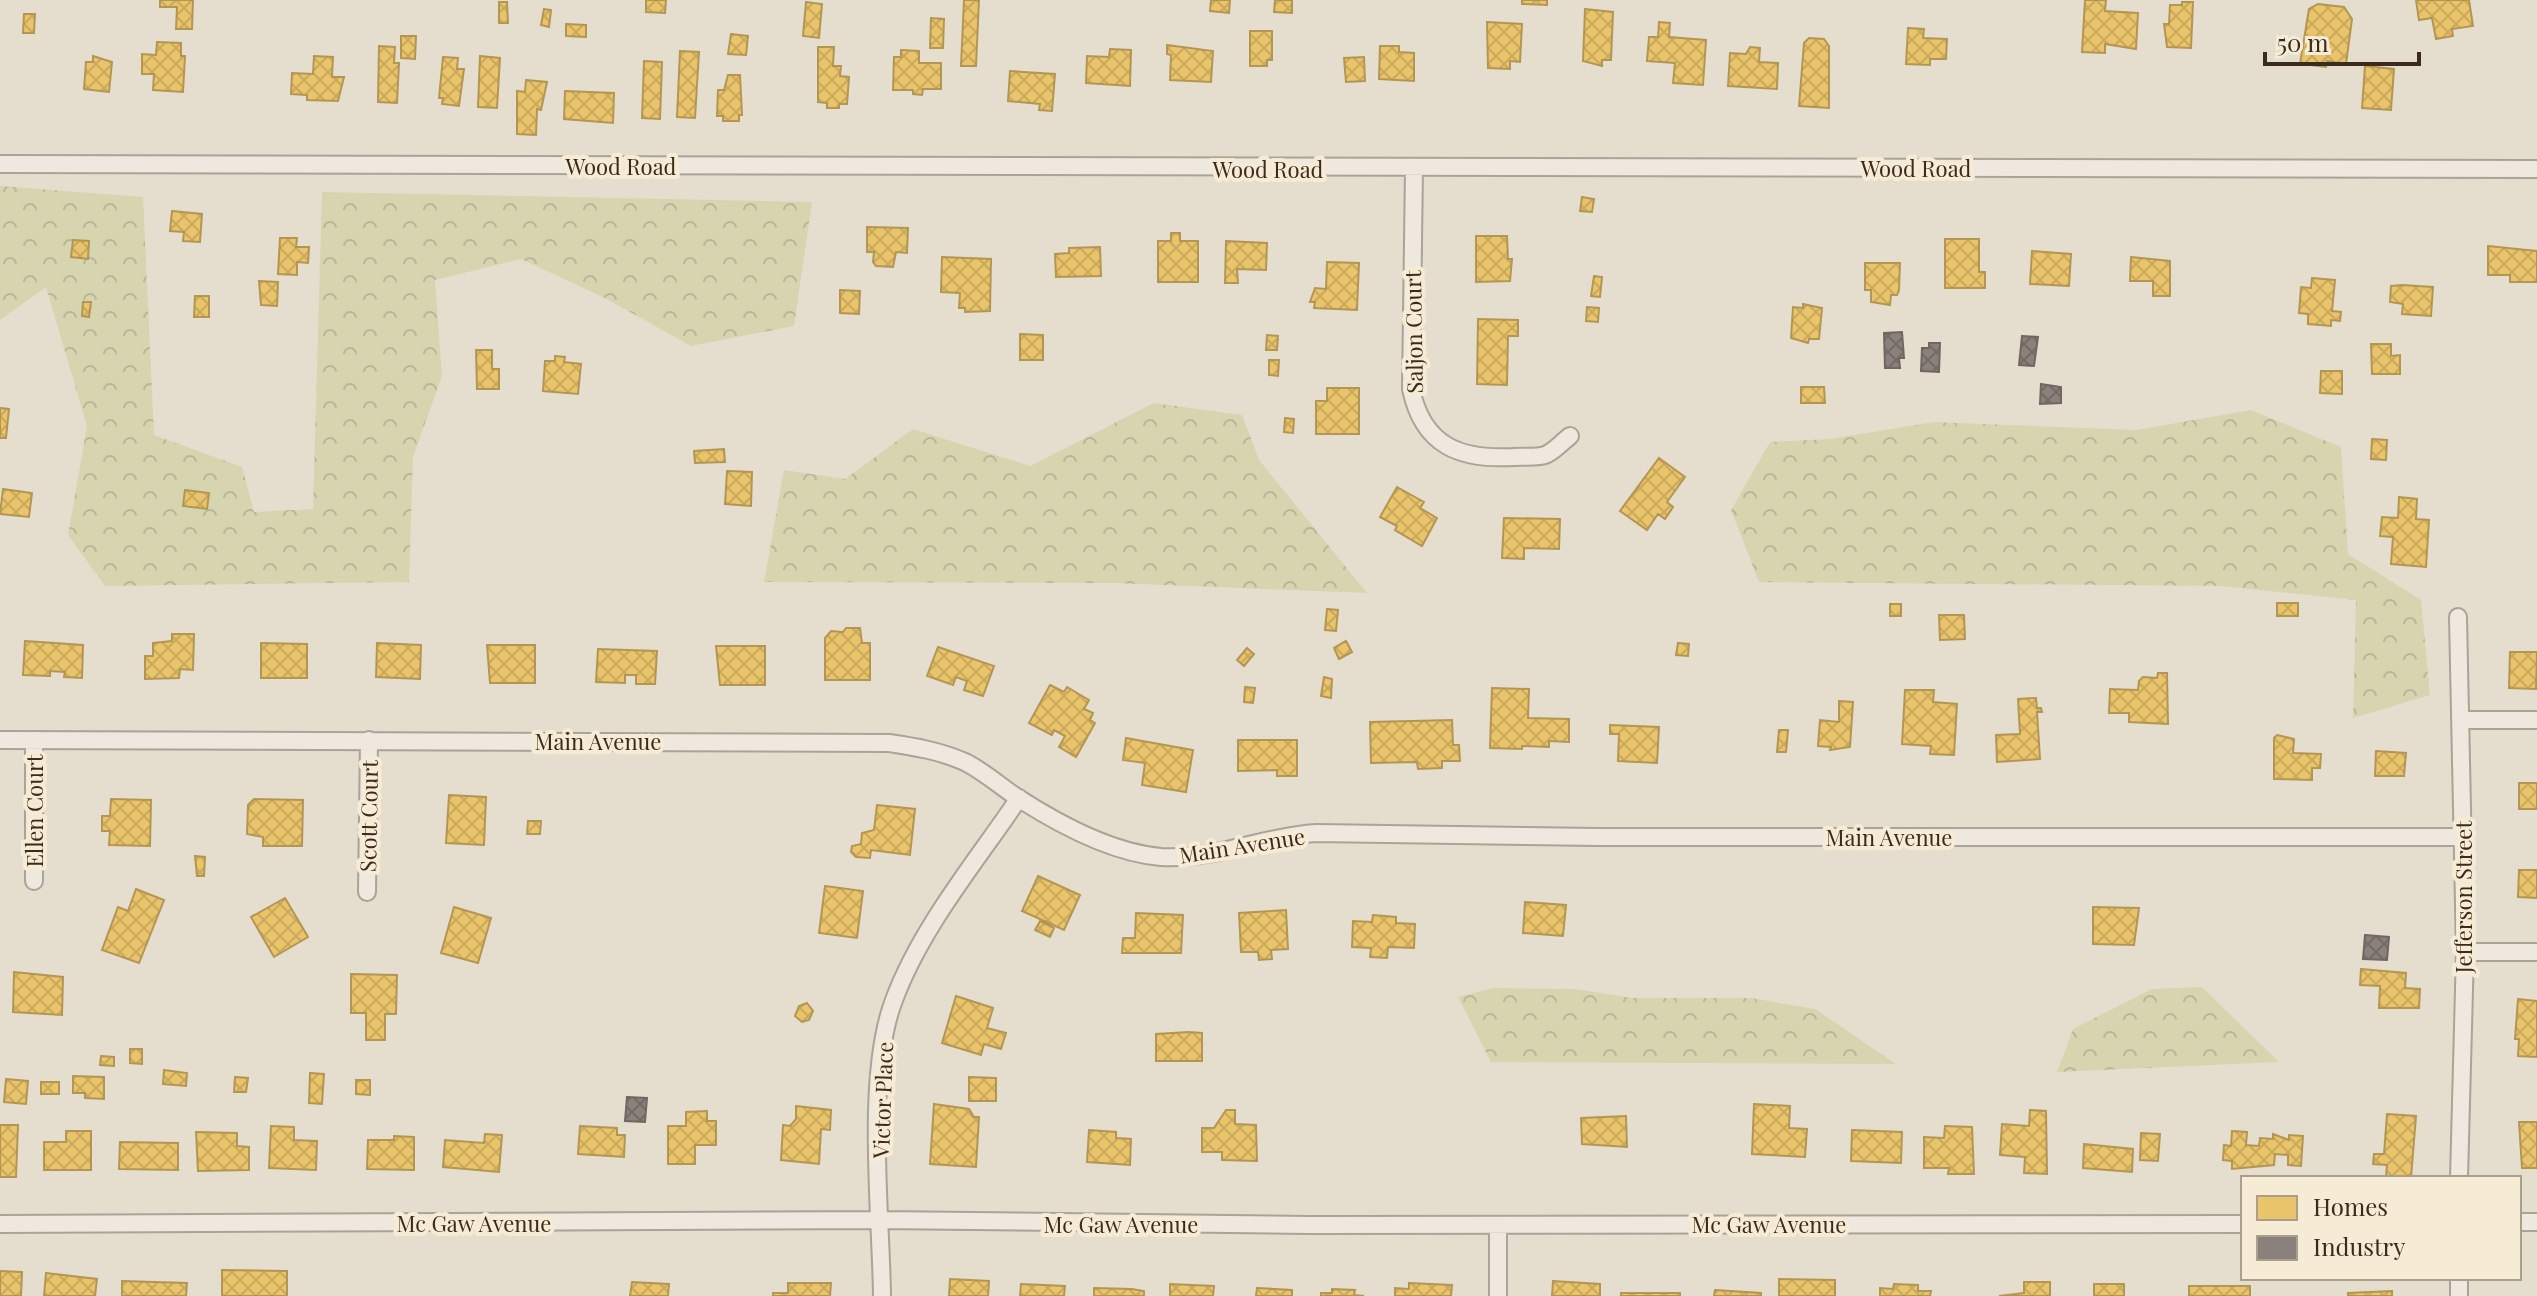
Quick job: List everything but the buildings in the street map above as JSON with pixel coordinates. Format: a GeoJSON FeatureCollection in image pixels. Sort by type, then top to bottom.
{"type":"FeatureCollection","features":[{"type":"Feature","properties":{"kind":"street","name":"Wood Road"},"geometry":{"type":"LineString","coordinates":[[0,164],[2537,169]]}},
{"type":"Feature","properties":{"kind":"street","name":"Saljon Court"},"geometry":{"type":"LineString","coordinates":[[1414,169],[1411,389],[1414,405],[1428,432],[1443,446],[1487,458],[1546,455],[1570,436]]}},
{"type":"Feature","properties":{"kind":"street","name":"Jefferson Street"},"geometry":{"type":"LineString","coordinates":[[2458,617],[2465,952],[2459,1176]]}},
{"type":"Feature","properties":{"kind":"street"},"geometry":{"type":"LineString","coordinates":[[2462,720],[2537,720]]}},
{"type":"Feature","properties":{"kind":"street","name":"Main Avenue"},"geometry":{"type":"LineString","coordinates":[[0,740],[889,743],[931,749],[967,763],[1019,798],[1102,840],[1159,857],[1195,856],[1275,837],[1316,833],[1598,837],[2463,837]]}},
{"type":"Feature","properties":{"kind":"street","name":"Ellen Court"},"geometry":{"type":"LineString","coordinates":[[34,740],[34,881]]}},
{"type":"Feature","properties":{"kind":"street","name":"Scott Court"},"geometry":{"type":"LineString","coordinates":[[367,892],[369,740]]}},
{"type":"Feature","properties":{"kind":"street","name":"Victor Place"},"geometry":{"type":"LineString","coordinates":[[882,1296],[879,1078],[882,1039],[893,1001],[908,967],[1019,798]]}},
{"type":"Feature","properties":{"kind":"street"},"geometry":{"type":"LineString","coordinates":[[2465,952],[2537,952]]}},
{"type":"Feature","properties":{"kind":"street","name":"Mc Gaw Avenue"},"geometry":{"type":"LineString","coordinates":[[0,1224],[881,1220],[1498,1225],[2241,1224]]}},
{"type":"Feature","properties":{"kind":"street"},"geometry":{"type":"LineString","coordinates":[[1498,1225],[1498,1296]]}},
{"type":"Feature","properties":{"kind":"green space"},"geometry":{"type":"Polygon","coordinates":[[[0,186],[143,197],[154,435],[242,467],[254,512],[313,509],[322,192],[812,202],[794,326],[691,346],[603,297],[521,259],[435,280],[442,376],[413,457],[409,582],[105,586],[68,535],[87,426],[46,287],[0,320],[0,186]]]}},
{"type":"Feature","properties":{"kind":"green space"},"geometry":{"type":"Polygon","coordinates":[[[1154,403],[1242,415],[1259,460],[1367,593],[1114,583],[764,582],[784,470],[845,479],[913,429],[1030,466],[1154,403]]]}},
{"type":"Feature","properties":{"kind":"green space"},"geometry":{"type":"Polygon","coordinates":[[[2251,410],[2341,447],[2348,554],[2421,600],[2430,695],[2353,718],[2356,600],[2220,586],[1759,582],[1731,510],[1770,442],[1830,439],[1934,422],[2136,430],[2251,410]]]}},
{"type":"Feature","properties":{"kind":"green space"},"geometry":{"type":"Polygon","coordinates":[[[2202,987],[2279,1062],[2057,1072],[2073,1029],[2152,989],[2202,987]]]}},
{"type":"Feature","properties":{"kind":"green space"},"geometry":{"type":"Polygon","coordinates":[[[1493,988],[1575,989],[1632,998],[1751,998],[1815,1009],[1896,1064],[1491,1062],[1458,997],[1493,988]]]}}]}
